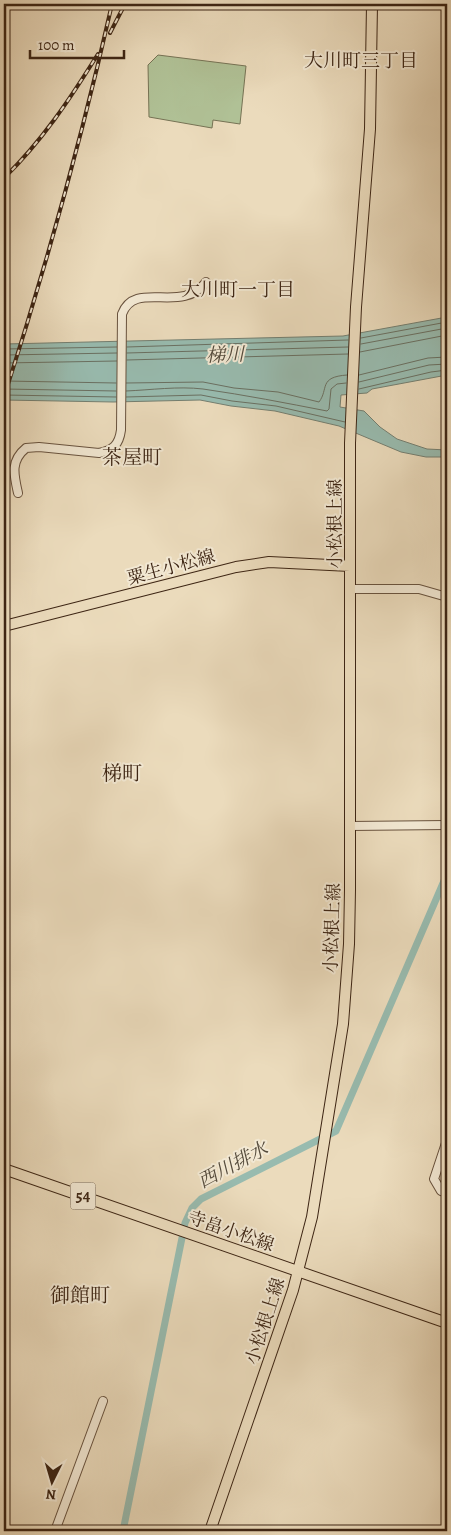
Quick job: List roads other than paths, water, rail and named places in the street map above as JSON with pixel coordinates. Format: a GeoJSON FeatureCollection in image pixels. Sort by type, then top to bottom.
{"type":"FeatureCollection","features":[{"type":"Feature","properties":{"kind":"main road","name":"小松根上線"},"geometry":{"type":"LineString","coordinates":[[213,1529],[298,1272],[312,1217],[343,1024],[347,971],[350,826],[350,443],[356,307],[370,129],[372,4]]}},
{"type":"Feature","properties":{"kind":"main road","name":"粟生小松線"},"geometry":{"type":"LineString","coordinates":[[4,626],[236,567],[269,562],[350,566]]}},
{"type":"Feature","properties":{"kind":"main road","name":"寺畠小松線"},"geometry":{"type":"LineString","coordinates":[[4,1169],[447,1322]]}},
{"type":"Feature","properties":{"kind":"street"},"geometry":{"type":"LineString","coordinates":[[18,493],[14,473],[15,461],[26,448],[39,447],[99,453],[109,451],[117,444],[121,430],[121,318],[124,308],[129,302],[144,297],[176,298],[195,294],[206,282]]}},
{"type":"Feature","properties":{"kind":"street"},"geometry":{"type":"LineString","coordinates":[[351,589],[419,589],[447,597]]}},
{"type":"Feature","properties":{"kind":"street"},"geometry":{"type":"LineString","coordinates":[[350,826],[447,825]]}},
{"type":"Feature","properties":{"kind":"street"},"geometry":{"type":"LineString","coordinates":[[447,1140],[434,1179],[440,1191],[447,1194]]}},
{"type":"Feature","properties":{"kind":"street"},"geometry":{"type":"LineString","coordinates":[[55,1531],[103,1401]]}},
{"type":"Feature","properties":{"kind":"water","name":"梯川"},"geometry":{"type":"Polygon","coordinates":[[[447,317],[447,375],[372,389],[367,393],[341,395],[340,407],[364,411],[380,427],[397,439],[427,449],[447,450],[447,457],[426,457],[401,452],[339,426],[275,411],[200,400],[113,402],[4,400],[4,344],[343,336],[447,317]]]}},
{"type":"Feature","properties":{"kind":"waterway","name":"西川排水"},"geometry":{"type":"LineString","coordinates":[[123,1531],[185,1223],[192,1208],[201,1199],[336,1131],[447,874]]}},
{"type":"Feature","properties":{"kind":"railway"},"geometry":{"type":"LineString","coordinates":[[4,397],[62,202],[112,4]]}},
{"type":"Feature","properties":{"kind":"railway"},"geometry":{"type":"LineString","coordinates":[[110,33],[125,4]]}},
{"type":"Feature","properties":{"kind":"railway"},"geometry":{"type":"LineString","coordinates":[[4,178],[55,119],[98,54]]}},
{"type":"Feature","properties":{"kind":"district","name":"大川町三丁目"},"geometry":{"type":"Point","coordinates":[361,61]}},
{"type":"Feature","properties":{"kind":"district","name":"大川町一丁目"},"geometry":{"type":"Point","coordinates":[238,290]}},
{"type":"Feature","properties":{"kind":"district","name":"茶屋町"},"geometry":{"type":"Point","coordinates":[132,457]}},
{"type":"Feature","properties":{"kind":"district","name":"梯町"},"geometry":{"type":"Point","coordinates":[122,773]}},
{"type":"Feature","properties":{"kind":"district","name":"御館町"},"geometry":{"type":"Point","coordinates":[80,1295]}}]}
